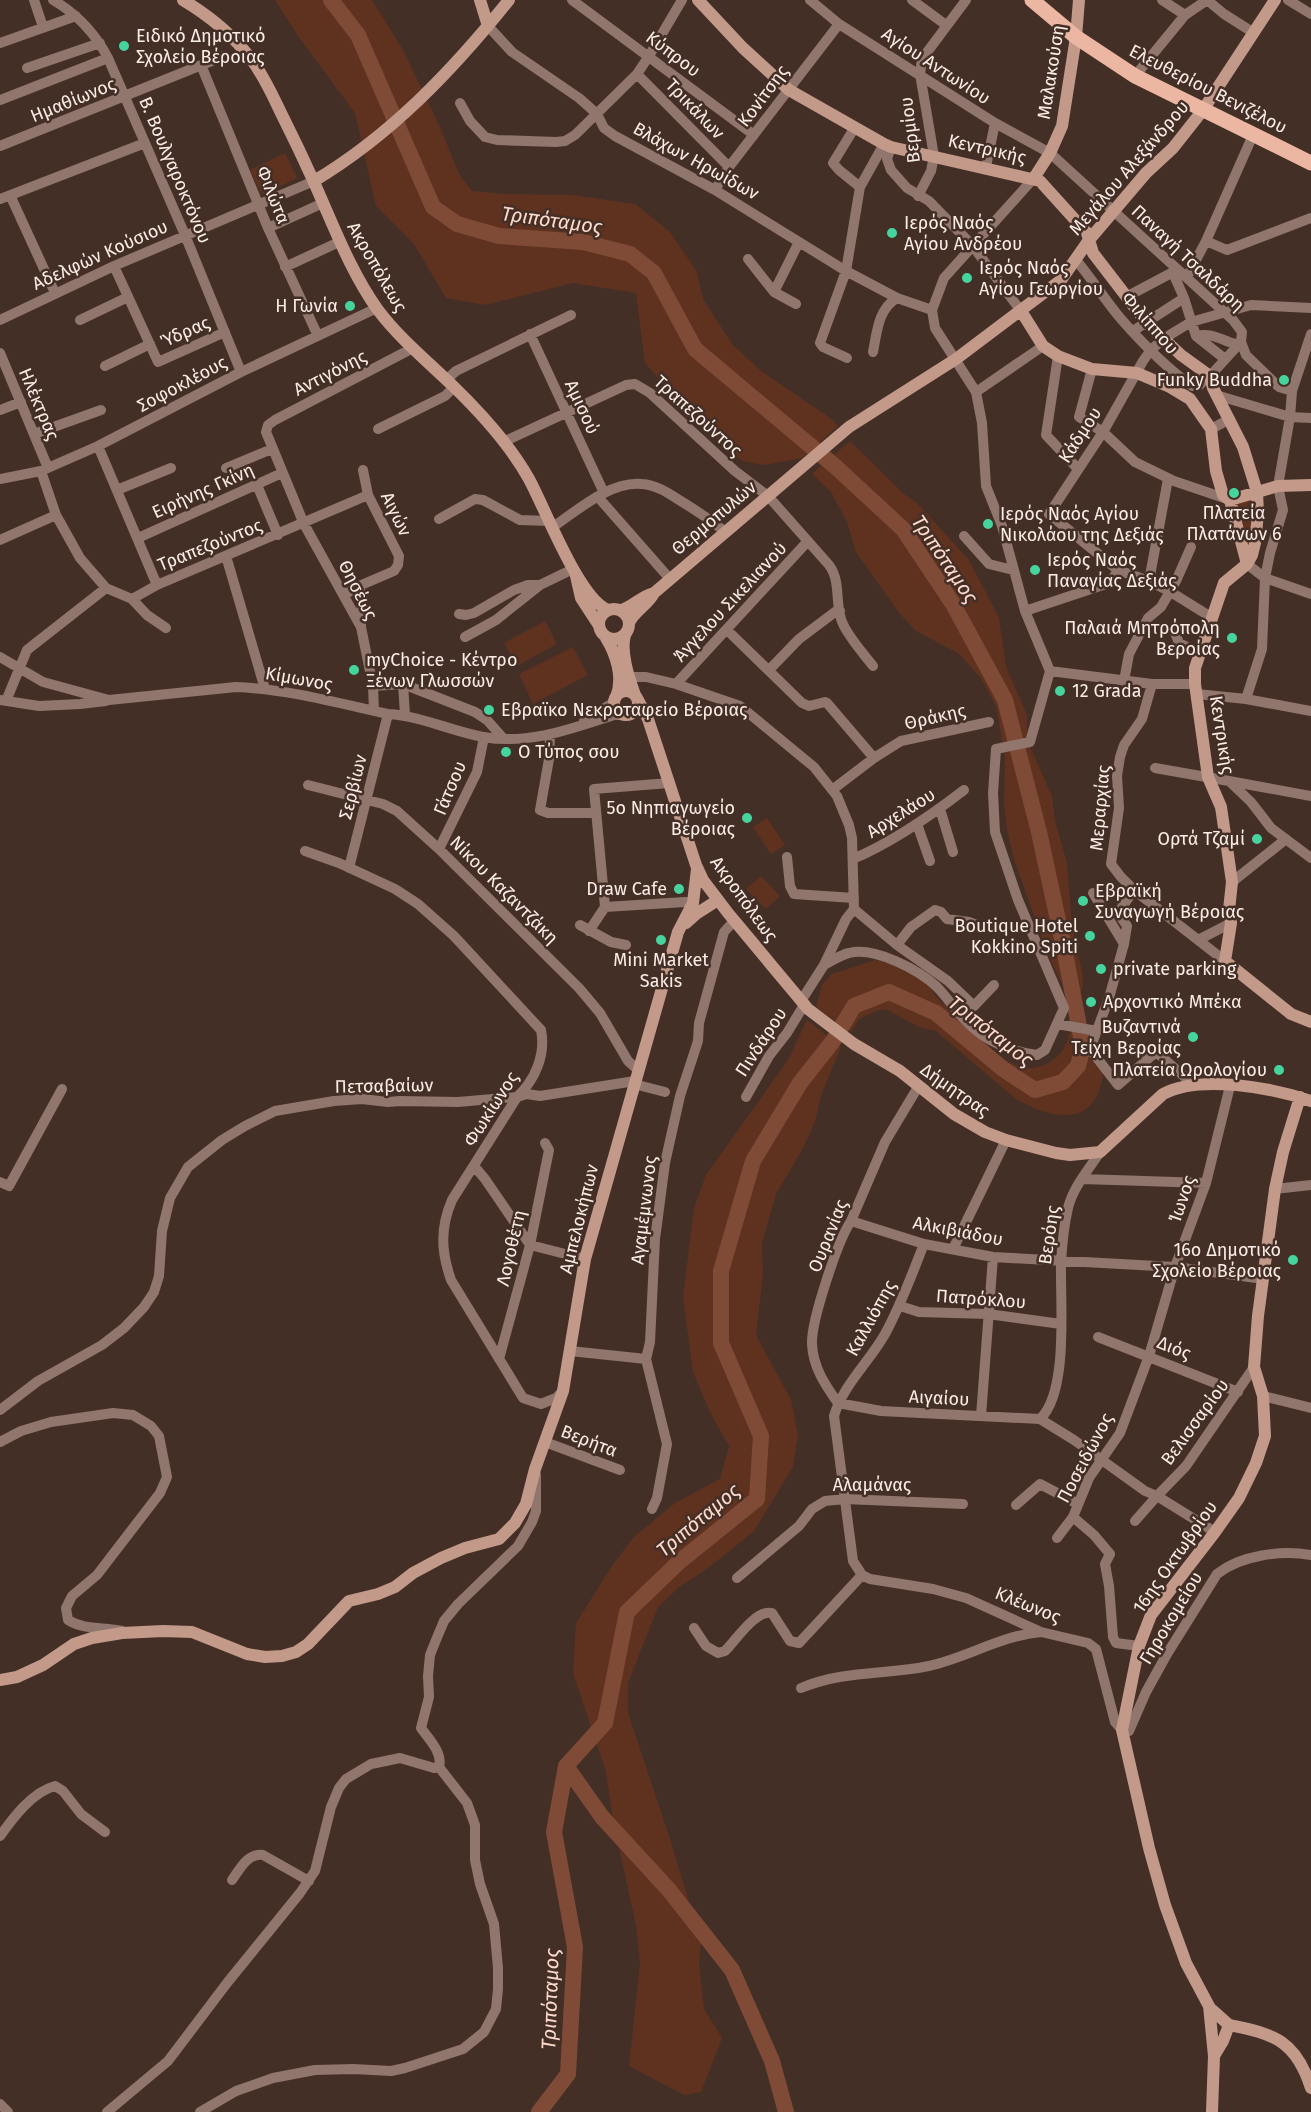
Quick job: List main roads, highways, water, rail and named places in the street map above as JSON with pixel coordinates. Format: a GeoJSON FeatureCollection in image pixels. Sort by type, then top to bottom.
{"type":"FeatureCollection","features":[{"type":"Feature","properties":{"kind":"main road","name":"Ελευθερίου Βενιζέλου"},"geometry":{"type":"LineString","coordinates":[[1032,0],[1076,37],[1135,76],[1311,163]]}},
{"type":"Feature","properties":{"kind":"waterway","name":"Τριπόταμος"},"geometry":{"type":"LineString","coordinates":[[331,0],[358,35],[433,207],[457,224],[499,236],[583,242],[630,254],[654,273],[695,349],[837,468],[903,529],[953,604],[1005,700],[1039,832],[1083,1047],[1078,1066],[1063,1082],[1035,1090],[1003,1069],[936,1013],[889,992],[854,1006],[833,1041],[800,1083],[753,1161],[721,1271],[721,1343],[761,1436],[757,1499],[679,1562],[627,1612],[605,1723],[566,1766],[554,1832],[575,1947],[568,2074],[539,2112]]}},
{"type":"Feature","properties":{"kind":"waterway"},"geometry":{"type":"LineString","coordinates":[[566,1766],[602,1817],[669,1890],[732,1970],[772,2061],[786,2112]]}},
{"type":"Feature","properties":{"kind":"place","name":"Ειδικό Δημοτικό Σχολείο Βέροιας"},"geometry":{"type":"Point","coordinates":[124,46]}},
{"type":"Feature","properties":{"kind":"place","name":"Ιερός Ναός Αγίου Ανδρέου"},"geometry":{"type":"Point","coordinates":[892,233]}},
{"type":"Feature","properties":{"kind":"place","name":"Ιερός Ναός Αγίου Γεωργίου"},"geometry":{"type":"Point","coordinates":[967,278]}},
{"type":"Feature","properties":{"kind":"place","name":"Η Γωνία"},"geometry":{"type":"Point","coordinates":[350,306]}},
{"type":"Feature","properties":{"kind":"place","name":"Funky Buddha"},"geometry":{"type":"Point","coordinates":[1284,380]}},
{"type":"Feature","properties":{"kind":"place","name":"Πλατεία Πλατάνων 6"},"geometry":{"type":"Point","coordinates":[1234,493]}},
{"type":"Feature","properties":{"kind":"place","name":"Ιερός Ναός Αγίου Νικολάου της Δεξιάς"},"geometry":{"type":"Point","coordinates":[988,524]}},
{"type":"Feature","properties":{"kind":"place","name":"Ιερός Ναός Παναγίας Δεξιάς"},"geometry":{"type":"Point","coordinates":[1035,570]}},
{"type":"Feature","properties":{"kind":"place","name":"Παλαιά Μητρόπολη Βεροίας"},"geometry":{"type":"Point","coordinates":[1232,638]}},
{"type":"Feature","properties":{"kind":"place","name":"myChoice - Κέντρο Ξένων Γλωσσών"},"geometry":{"type":"Point","coordinates":[354,670]}},
{"type":"Feature","properties":{"kind":"place","name":"12 Grada"},"geometry":{"type":"Point","coordinates":[1060,691]}},
{"type":"Feature","properties":{"kind":"place","name":"Εβραϊκο Νεκροταφείο Βέροιας"},"geometry":{"type":"Point","coordinates":[489,710]}},
{"type":"Feature","properties":{"kind":"place","name":"Ο Τύπος σου"},"geometry":{"type":"Point","coordinates":[506,752]}},
{"type":"Feature","properties":{"kind":"place","name":"5ο Νηπιαγωγείο Βέροιας"},"geometry":{"type":"Point","coordinates":[747,818]}},
{"type":"Feature","properties":{"kind":"place","name":"Ορτά Τζαμί"},"geometry":{"type":"Point","coordinates":[1257,839]}},
{"type":"Feature","properties":{"kind":"place","name":"Draw Cafe"},"geometry":{"type":"Point","coordinates":[679,889]}},
{"type":"Feature","properties":{"kind":"place","name":"Εβραϊκή Συναγωγή Βέροιας"},"geometry":{"type":"Point","coordinates":[1083,901]}},
{"type":"Feature","properties":{"kind":"place","name":"Boutique Hotel Kokkino Spiti"},"geometry":{"type":"Point","coordinates":[1090,936]}},
{"type":"Feature","properties":{"kind":"place","name":"Mini Market Sakis"},"geometry":{"type":"Point","coordinates":[661,940]}},
{"type":"Feature","properties":{"kind":"place","name":"private parking"},"geometry":{"type":"Point","coordinates":[1101,969]}},
{"type":"Feature","properties":{"kind":"place","name":"Αρχοντικό Μπέκα"},"geometry":{"type":"Point","coordinates":[1091,1002]}},
{"type":"Feature","properties":{"kind":"place","name":"Βυζαντινά Τείχη Βεροίας"},"geometry":{"type":"Point","coordinates":[1193,1037]}},
{"type":"Feature","properties":{"kind":"place","name":"Πλατεία Ωρολογίου"},"geometry":{"type":"Point","coordinates":[1279,1070]}},
{"type":"Feature","properties":{"kind":"place","name":"16ο Δημοτικό Σχολείο Βέροιας"},"geometry":{"type":"Point","coordinates":[1293,1260]}}]}
